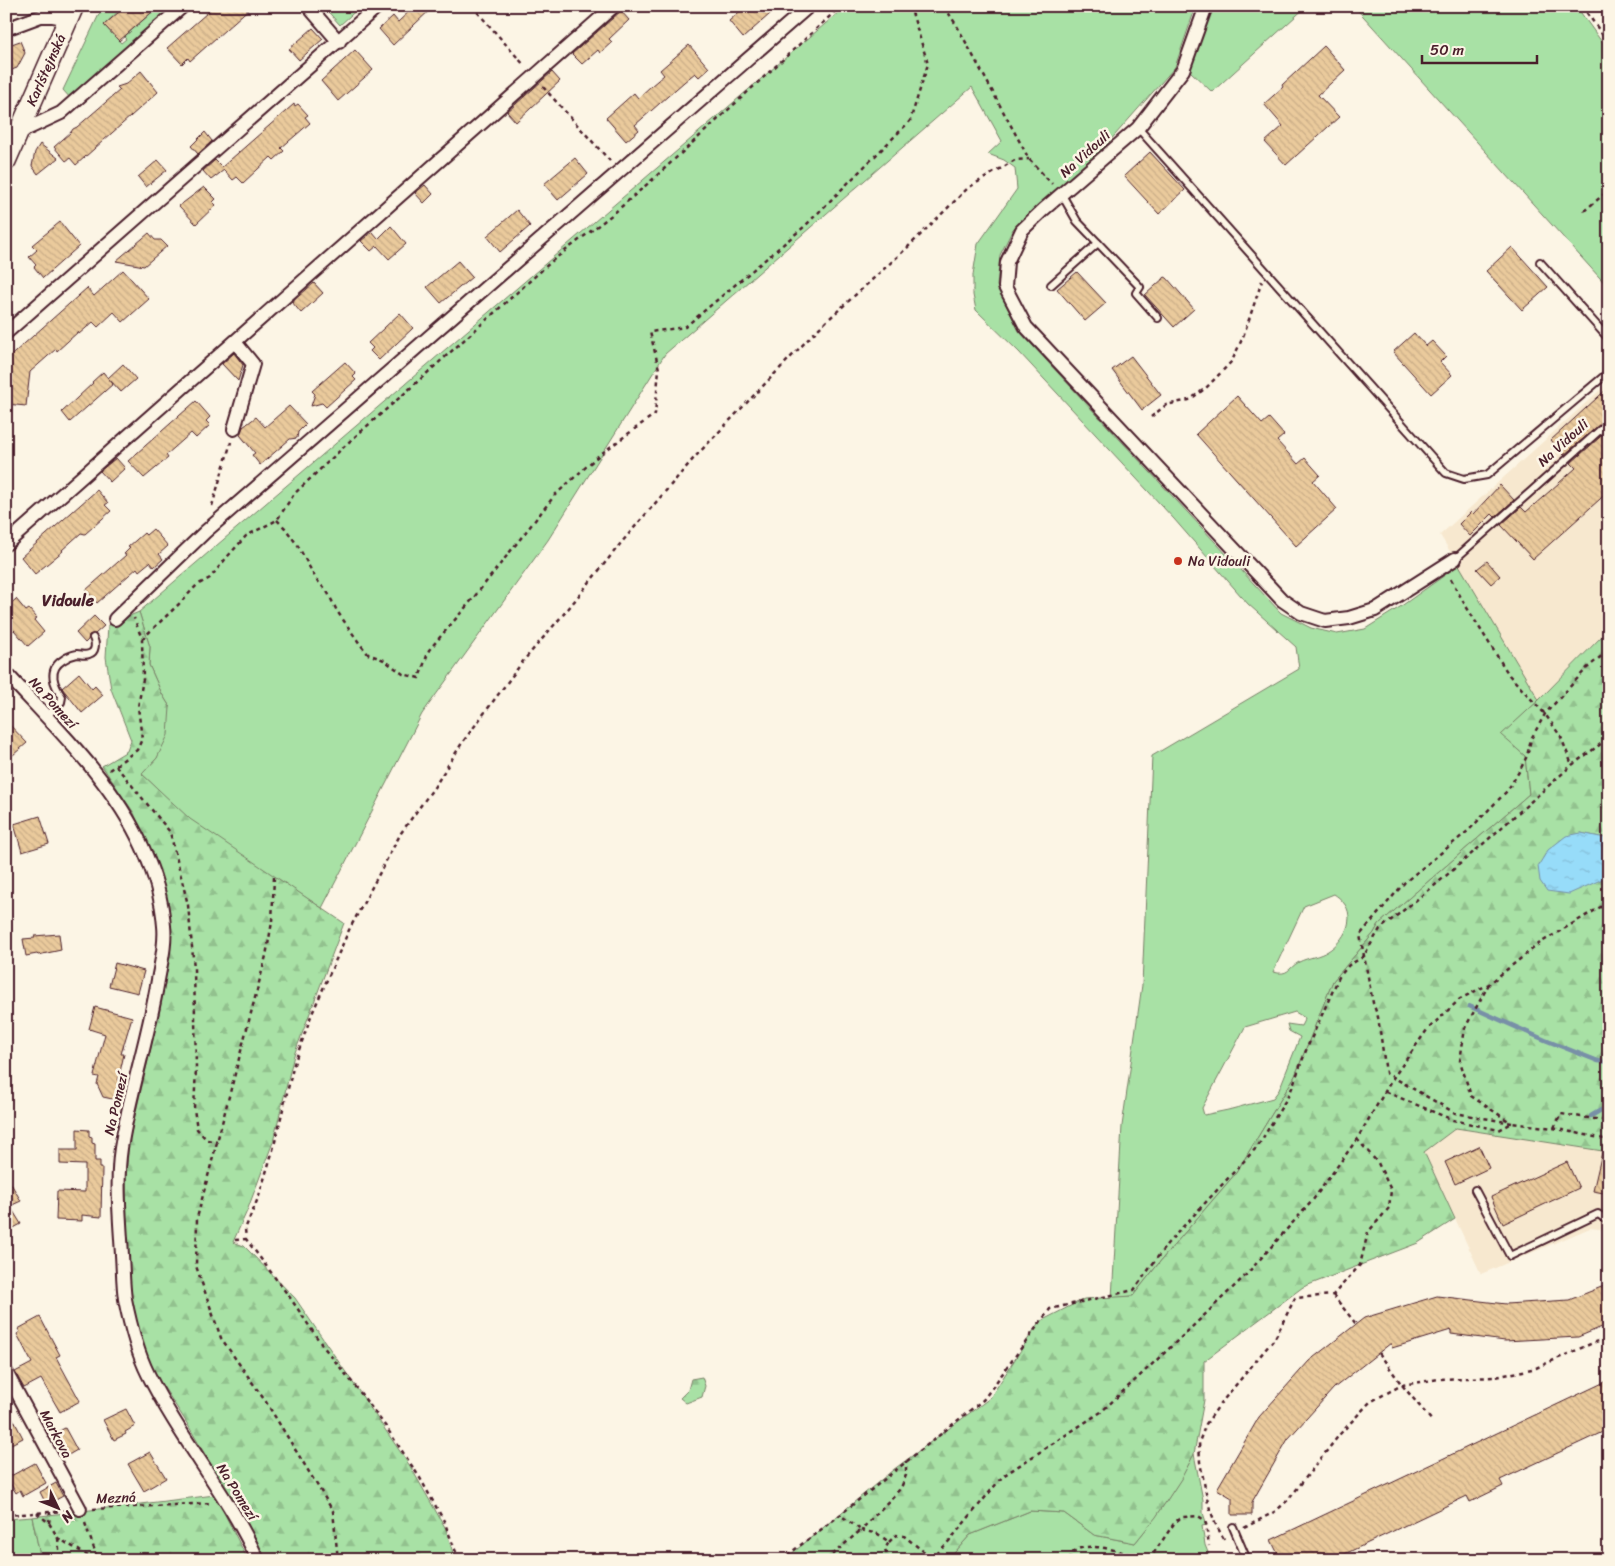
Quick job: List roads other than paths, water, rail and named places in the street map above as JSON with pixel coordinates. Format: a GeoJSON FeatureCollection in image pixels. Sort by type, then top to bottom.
{"type":"FeatureCollection","features":[{"type":"Feature","properties":{"kind":"street"},"geometry":{"type":"LineString","coordinates":[[18,133],[61,114],[183,6]]}},
{"type":"Feature","properties":{"kind":"street"},"geometry":{"type":"LineString","coordinates":[[308,6],[339,42]]}},
{"type":"Feature","properties":{"kind":"street"},"geometry":{"type":"LineString","coordinates":[[6,333],[378,6]]}},
{"type":"Feature","properties":{"kind":"street"},"geometry":{"type":"LineString","coordinates":[[6,544],[614,6]]}},
{"type":"Feature","properties":{"kind":"street"},"geometry":{"type":"LineString","coordinates":[[115,619],[205,532],[809,6]]}},
{"type":"Feature","properties":{"kind":"street","name":"Na Vidouli"},"geometry":{"type":"LineString","coordinates":[[1206,6],[1183,70],[1138,128],[1022,230],[1007,262],[1005,287],[1026,327],[1282,600],[1301,613],[1324,621],[1349,618],[1376,610],[1456,559]]}},
{"type":"Feature","properties":{"kind":"street"},"geometry":{"type":"LineString","coordinates":[[6,29],[41,16],[54,16],[71,12]]}},
{"type":"Feature","properties":{"kind":"street","name":"Karlštejnská"},"geometry":{"type":"LineString","coordinates":[[6,161],[71,12]]}},
{"type":"Feature","properties":{"kind":"street"},"geometry":{"type":"LineString","coordinates":[[234,429],[253,364],[235,342]]}},
{"type":"Feature","properties":{"kind":"street","name":"Na Pomezí"},"geometry":{"type":"LineString","coordinates":[[6,674],[99,778],[125,815],[142,846],[156,880],[165,929],[164,948],[152,1016],[121,1150],[119,1191],[125,1298],[133,1334],[146,1372],[166,1408],[227,1503],[250,1542],[258,1560]]}},
{"type":"Feature","properties":{"kind":"street","name":"Markova"},"geometry":{"type":"LineString","coordinates":[[6,1372],[80,1509]]}},
{"type":"Feature","properties":{"kind":"lane"},"geometry":{"type":"LineString","coordinates":[[1138,128],[1446,473],[1464,479],[1487,475],[1609,372]]}},
{"type":"Feature","properties":{"kind":"lane"},"geometry":{"type":"LineString","coordinates":[[1062,194],[1077,221],[1140,287],[1136,293],[1158,318]]}},
{"type":"Feature","properties":{"kind":"lane"},"geometry":{"type":"LineString","coordinates":[[1051,284],[1098,242]]}},
{"type":"Feature","properties":{"kind":"lane"},"geometry":{"type":"LineString","coordinates":[[1540,262],[1609,338]]}},
{"type":"Feature","properties":{"kind":"lane","name":"Na Vidouli"},"geometry":{"type":"LineString","coordinates":[[1456,559],[1609,422]]}},
{"type":"Feature","properties":{"kind":"lane"},"geometry":{"type":"LineString","coordinates":[[46,717],[61,702],[62,698],[54,684],[53,672],[55,666],[68,657],[77,654],[88,655],[93,652],[95,640],[93,638]]}},
{"type":"Feature","properties":{"kind":"lane"},"geometry":{"type":"LineString","coordinates":[[1475,1190],[1510,1256],[1598,1214],[1609,1221]]}},
{"type":"Feature","properties":{"kind":"lane"},"geometry":{"type":"LineString","coordinates":[[1233,1527],[1247,1560]]}},
{"type":"Feature","properties":{"kind":"water"},"geometry":{"type":"Polygon","coordinates":[[[1581,833],[1605,838],[1609,858],[1605,878],[1569,894],[1547,891],[1540,881],[1538,866],[1548,850],[1566,836],[1581,833]]]}},
{"type":"Feature","properties":{"kind":"waterway"},"geometry":{"type":"LineString","coordinates":[[1469,1006],[1545,1040],[1598,1061],[1609,1062]]}},
{"type":"Feature","properties":{"kind":"waterway"},"geometry":{"type":"LineString","coordinates":[[1591,1116],[1601,1110],[1609,1111]]}},
{"type":"Feature","properties":{"kind":"place","name":"Na Vidouli"},"geometry":{"type":"Point","coordinates":[1178,561]}},
{"type":"Feature","properties":{"kind":"district","name":"Vidoule"},"geometry":{"type":"Point","coordinates":[68,600]}}]}
